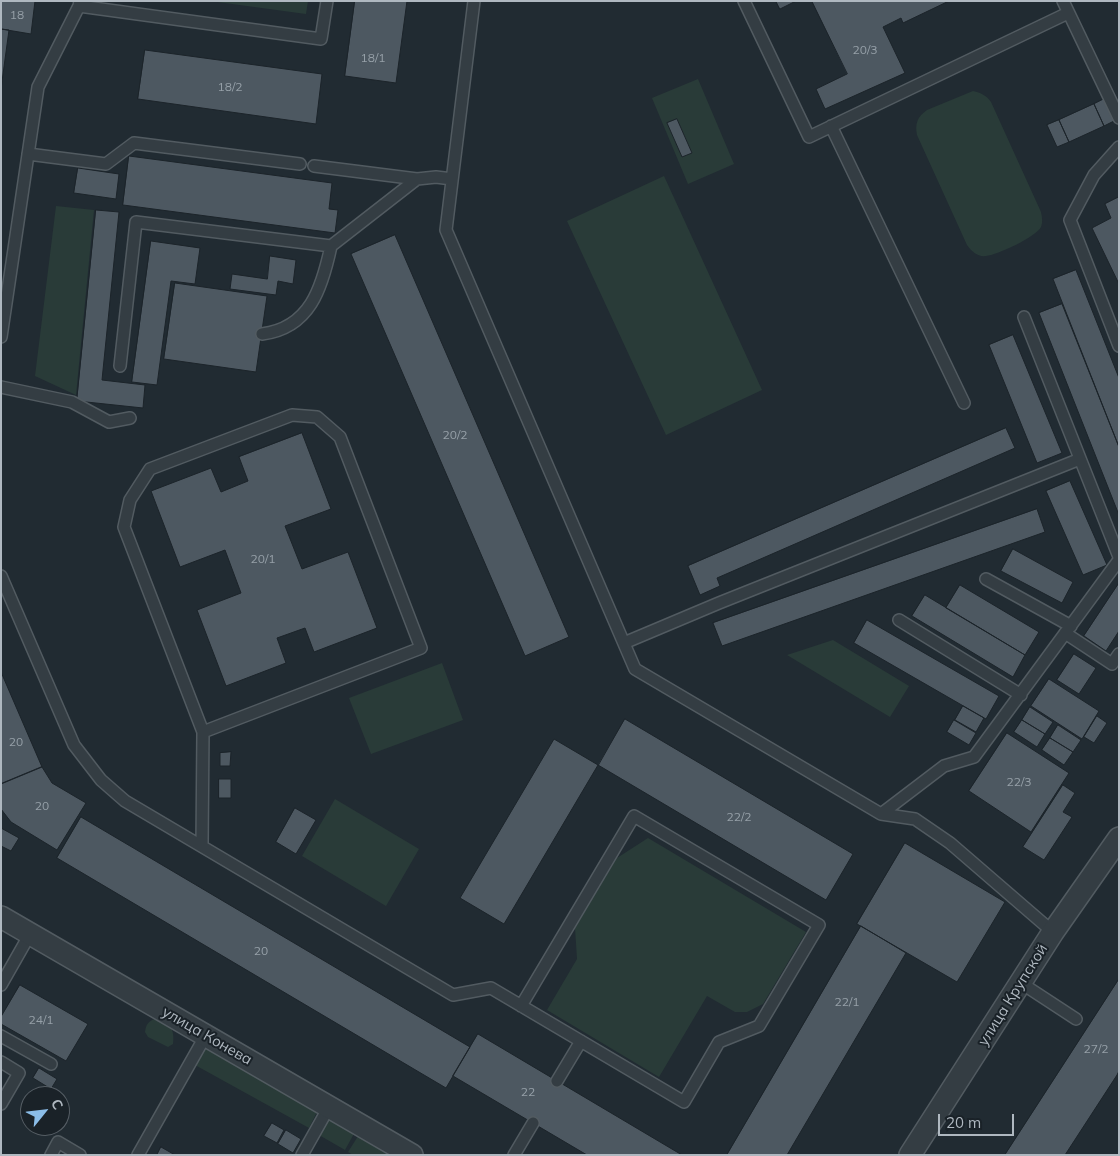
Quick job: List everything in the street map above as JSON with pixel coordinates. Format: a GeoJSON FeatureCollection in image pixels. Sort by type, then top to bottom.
{"type":"FeatureCollection","features":[{"type":"Feature","properties":{"kind":"street","name":"улица Крупской"},"geometry":{"type":"LineString","coordinates":[[910,1155],[1053,932],[1119,838]]}},
{"type":"Feature","properties":{"kind":"street","name":"улица Конева"},"geometry":{"type":"LineString","coordinates":[[1,917],[412,1155]]}},
{"type":"Feature","properties":{"kind":"lane"},"geometry":{"type":"LineString","coordinates":[[1,337],[38,87],[80,4],[322,39],[327,1]]}},
{"type":"Feature","properties":{"kind":"lane"},"geometry":{"type":"LineString","coordinates":[[474,1],[446,230],[635,669],[881,814],[915,819],[943,838],[1053,932]]}},
{"type":"Feature","properties":{"kind":"lane"},"geometry":{"type":"LineString","coordinates":[[744,1],[808,137],[1068,13]]}},
{"type":"Feature","properties":{"kind":"lane"},"geometry":{"type":"LineString","coordinates":[[1063,1],[1119,118]]}},
{"type":"Feature","properties":{"kind":"lane"},"geometry":{"type":"LineString","coordinates":[[831,126],[964,403]]}},
{"type":"Feature","properties":{"kind":"lane"},"geometry":{"type":"LineString","coordinates":[[28,154],[106,164],[134,143],[300,164]]}},
{"type":"Feature","properties":{"kind":"lane"},"geometry":{"type":"LineString","coordinates":[[1119,148],[1094,175],[1070,220],[1119,346]]}},
{"type":"Feature","properties":{"kind":"lane"},"geometry":{"type":"LineString","coordinates":[[314,166],[418,180],[452,179]]}},
{"type":"Feature","properties":{"kind":"lane"},"geometry":{"type":"LineString","coordinates":[[262,334],[272,333],[292,325],[308,308],[324,277],[331,246],[418,180]]}},
{"type":"Feature","properties":{"kind":"lane"},"geometry":{"type":"LineString","coordinates":[[120,366],[136,222],[331,246]]}},
{"type":"Feature","properties":{"kind":"lane"},"geometry":{"type":"LineString","coordinates":[[881,814],[944,766],[974,757],[1119,559],[1024,316]]}},
{"type":"Feature","properties":{"kind":"lane"},"geometry":{"type":"LineString","coordinates":[[1,387],[72,402],[109,422],[130,418]]}},
{"type":"Feature","properties":{"kind":"lane"},"geometry":{"type":"LineString","coordinates":[[202,846],[203,732],[124,527],[130,500],[150,469],[292,415],[317,417],[340,437],[421,648],[203,732]]}},
{"type":"Feature","properties":{"kind":"lane"},"geometry":{"type":"LineString","coordinates":[[624,643],[719,603],[1080,459]]}},
{"type":"Feature","properties":{"kind":"lane"},"geometry":{"type":"LineString","coordinates":[[1,576],[74,745],[101,780],[125,801],[453,995],[491,988],[684,1102],[719,1042],[759,1026],[819,925],[634,816],[522,1006]]}},
{"type":"Feature","properties":{"kind":"lane"},"geometry":{"type":"LineString","coordinates":[[986,580],[1068,630],[1112,664],[1119,654]]}},
{"type":"Feature","properties":{"kind":"lane"},"geometry":{"type":"LineString","coordinates":[[899,620],[1021,695]]}},
{"type":"Feature","properties":{"kind":"lane"},"geometry":{"type":"LineString","coordinates":[[1,985],[5,971],[30,934]]}},
{"type":"Feature","properties":{"kind":"lane"},"geometry":{"type":"LineString","coordinates":[[1021,983],[1076,1019]]}},
{"type":"Feature","properties":{"kind":"lane"},"geometry":{"type":"LineString","coordinates":[[1,1036],[51,1064]]}},
{"type":"Feature","properties":{"kind":"lane"},"geometry":{"type":"LineString","coordinates":[[138,1155],[206,1036]]}},
{"type":"Feature","properties":{"kind":"lane"},"geometry":{"type":"LineString","coordinates":[[557,1081],[581,1041]]}},
{"type":"Feature","properties":{"kind":"lane"},"geometry":{"type":"LineString","coordinates":[[1,1062],[19,1073],[1,1104]]}},
{"type":"Feature","properties":{"kind":"lane"},"geometry":{"type":"LineString","coordinates":[[302,1155],[330,1107]]}},
{"type":"Feature","properties":{"kind":"lane"},"geometry":{"type":"LineString","coordinates":[[514,1155],[533,1123]]}},
{"type":"Feature","properties":{"kind":"lane"},"geometry":{"type":"LineString","coordinates":[[50,1155],[58,1142],[80,1155]]}},
{"type":"Feature","properties":{"kind":"green space"},"geometry":{"type":"Polygon","coordinates":[[[210,1],[308,1],[306,14],[210,1]]]}},
{"type":"Feature","properties":{"kind":"green space"},"geometry":{"type":"Polygon","coordinates":[[[698,79],[734,164],[688,184],[652,98],[698,79]]]}},
{"type":"Feature","properties":{"kind":"green space"},"geometry":{"type":"Polygon","coordinates":[[[973,91],[983,95],[991,102],[1041,212],[1042,219],[1041,227],[1032,236],[1007,249],[986,256],[980,256],[967,245],[916,131],[919,118],[927,110],[973,91]]]}},
{"type":"Feature","properties":{"kind":"green space"},"geometry":{"type":"Polygon","coordinates":[[[664,176],[762,390],[666,435],[567,221],[664,176]]]}},
{"type":"Feature","properties":{"kind":"green space"},"geometry":{"type":"Polygon","coordinates":[[[56,206],[94,210],[76,395],[35,376],[56,206]]]}},
{"type":"Feature","properties":{"kind":"green space"},"geometry":{"type":"Polygon","coordinates":[[[833,640],[909,686],[890,717],[787,655],[833,640]]]}},
{"type":"Feature","properties":{"kind":"green space"},"geometry":{"type":"Polygon","coordinates":[[[442,663],[463,720],[371,754],[349,698],[442,663]]]}},
{"type":"Feature","properties":{"kind":"green space"},"geometry":{"type":"Polygon","coordinates":[[[335,799],[419,849],[386,906],[302,856],[335,799]]]}},
{"type":"Feature","properties":{"kind":"green space"},"geometry":{"type":"Polygon","coordinates":[[[648,838],[806,932],[763,1004],[747,1012],[735,1012],[707,996],[659,1077],[547,1010],[577,959],[575,928],[617,858],[648,838]]]}},
{"type":"Feature","properties":{"kind":"green space"},"geometry":{"type":"Polygon","coordinates":[[[155,1019],[168,1024],[172,1030],[173,1044],[168,1047],[148,1037],[145,1032],[148,1024],[155,1019]]]}},
{"type":"Feature","properties":{"kind":"green space"},"geometry":{"type":"Polygon","coordinates":[[[207,1049],[317,1112],[309,1128],[195,1065],[202,1051],[207,1049]]]}},
{"type":"Feature","properties":{"kind":"green space"},"geometry":{"type":"Polygon","coordinates":[[[330,1116],[356,1130],[345,1150],[319,1135],[330,1116]]]}},
{"type":"Feature","properties":{"kind":"green space"},"geometry":{"type":"Polygon","coordinates":[[[360,1133],[397,1155],[353,1155],[348,1152],[360,1133]]]}},
{"type":"Feature","properties":{"kind":"building"},"geometry":{"type":"Polygon","coordinates":[[[1,1],[35,1],[31,34],[1,29],[1,1]]]}},
{"type":"Feature","properties":{"kind":"building"},"geometry":{"type":"Polygon","coordinates":[[[355,1],[407,1],[396,83],[345,76],[355,1]]]}},
{"type":"Feature","properties":{"kind":"building"},"geometry":{"type":"Polygon","coordinates":[[[776,1],[796,1],[780,9],[776,1]]]}},
{"type":"Feature","properties":{"kind":"building"},"geometry":{"type":"Polygon","coordinates":[[[812,1],[949,1],[903,23],[901,18],[883,27],[905,73],[825,109],[816,89],[847,74],[812,1]]]}},
{"type":"Feature","properties":{"kind":"building"},"geometry":{"type":"Polygon","coordinates":[[[1,29],[9,30],[1,89],[1,29]]]}},
{"type":"Feature","properties":{"kind":"building"},"geometry":{"type":"Polygon","coordinates":[[[145,50],[322,74],[316,124],[138,99],[145,50]]]}},
{"type":"Feature","properties":{"kind":"building"},"geometry":{"type":"Polygon","coordinates":[[[1104,99],[1114,121],[1104,126],[1094,104],[1104,99]]]}},
{"type":"Feature","properties":{"kind":"building"},"geometry":{"type":"Polygon","coordinates":[[[1094,104],[1104,126],[1069,142],[1059,120],[1094,104]]]}},
{"type":"Feature","properties":{"kind":"building"},"geometry":{"type":"Polygon","coordinates":[[[677,119],[692,153],[682,157],[667,123],[677,119]]]}},
{"type":"Feature","properties":{"kind":"building"},"geometry":{"type":"Polygon","coordinates":[[[1059,120],[1069,142],[1057,147],[1047,125],[1059,120]]]}},
{"type":"Feature","properties":{"kind":"building"},"geometry":{"type":"Polygon","coordinates":[[[129,156],[332,183],[329,209],[338,210],[335,233],[123,205],[129,156]]]}},
{"type":"Feature","properties":{"kind":"building"},"geometry":{"type":"Polygon","coordinates":[[[78,168],[119,174],[116,199],[74,193],[78,168]]]}},
{"type":"Feature","properties":{"kind":"building"},"geometry":{"type":"Polygon","coordinates":[[[1119,197],[1119,284],[1092,228],[1111,218],[1105,204],[1119,197]]]}},
{"type":"Feature","properties":{"kind":"building"},"geometry":{"type":"Polygon","coordinates":[[[96,210],[119,212],[102,380],[145,385],[143,408],[77,401],[96,210]]]}},
{"type":"Feature","properties":{"kind":"building"},"geometry":{"type":"Polygon","coordinates":[[[395,235],[569,637],[525,656],[351,254],[395,235]]]}},
{"type":"Feature","properties":{"kind":"building"},"geometry":{"type":"Polygon","coordinates":[[[151,241],[200,248],[195,284],[171,281],[157,385],[132,382],[151,241]]]}},
{"type":"Feature","properties":{"kind":"building"},"geometry":{"type":"Polygon","coordinates":[[[270,256],[296,260],[293,284],[278,281],[276,295],[230,289],[232,274],[267,279],[270,256]]]}},
{"type":"Feature","properties":{"kind":"building"},"geometry":{"type":"Polygon","coordinates":[[[1076,270],[1119,378],[1119,447],[1053,279],[1076,270]]]}},
{"type":"Feature","properties":{"kind":"building"},"geometry":{"type":"Polygon","coordinates":[[[175,283],[267,296],[256,372],[164,359],[175,283]]]}},
{"type":"Feature","properties":{"kind":"building"},"geometry":{"type":"Polygon","coordinates":[[[1062,304],[1119,447],[1119,515],[1039,313],[1062,304]]]}},
{"type":"Feature","properties":{"kind":"building"},"geometry":{"type":"Polygon","coordinates":[[[1013,335],[1062,453],[1037,463],[989,345],[1013,335]]]}},
{"type":"Feature","properties":{"kind":"building"},"geometry":{"type":"Polygon","coordinates":[[[1006,428],[1015,448],[717,578],[720,586],[700,595],[688,566],[1006,428]]]}},
{"type":"Feature","properties":{"kind":"building"},"geometry":{"type":"Polygon","coordinates":[[[302,433],[331,509],[285,526],[302,569],[348,552],[377,628],[314,652],[305,628],[277,638],[286,663],[226,686],[197,610],[241,593],[225,550],[180,567],[151,491],[211,468],[221,492],[248,481],[239,457],[302,433]]]}},
{"type":"Feature","properties":{"kind":"building"},"geometry":{"type":"Polygon","coordinates":[[[1070,481],[1107,565],[1083,575],[1046,491],[1070,481]]]}},
{"type":"Feature","properties":{"kind":"building"},"geometry":{"type":"Polygon","coordinates":[[[1037,509],[1045,532],[722,646],[713,623],[1037,509]]]}},
{"type":"Feature","properties":{"kind":"building"},"geometry":{"type":"Polygon","coordinates":[[[1013,549],[1073,582],[1062,603],[1001,571],[1013,549]]]}},
{"type":"Feature","properties":{"kind":"building"},"geometry":{"type":"Polygon","coordinates":[[[1119,583],[1119,631],[1106,651],[1084,636],[1119,583]]]}},
{"type":"Feature","properties":{"kind":"building"},"geometry":{"type":"Polygon","coordinates":[[[960,585],[1039,632],[1025,655],[946,608],[960,585]]]}},
{"type":"Feature","properties":{"kind":"building"},"geometry":{"type":"Polygon","coordinates":[[[925,595],[1025,655],[1013,677],[912,616],[925,595]]]}},
{"type":"Feature","properties":{"kind":"building"},"geometry":{"type":"Polygon","coordinates":[[[867,620],[999,696],[986,719],[854,643],[867,620]]]}},
{"type":"Feature","properties":{"kind":"building"},"geometry":{"type":"Polygon","coordinates":[[[1074,654],[1096,668],[1079,694],[1057,680],[1074,654]]]}},
{"type":"Feature","properties":{"kind":"building"},"geometry":{"type":"Polygon","coordinates":[[[1,672],[42,767],[1,784],[1,672]]]}},
{"type":"Feature","properties":{"kind":"building"},"geometry":{"type":"Polygon","coordinates":[[[1049,679],[1099,711],[1082,739],[1031,706],[1049,679]]]}},
{"type":"Feature","properties":{"kind":"building"},"geometry":{"type":"Polygon","coordinates":[[[963,706],[984,718],[976,732],[955,720],[963,706]]]}},
{"type":"Feature","properties":{"kind":"building"},"geometry":{"type":"Polygon","coordinates":[[[1030,707],[1053,722],[1045,734],[1022,720],[1030,707]]]}},
{"type":"Feature","properties":{"kind":"building"},"geometry":{"type":"Polygon","coordinates":[[[1097,716],[1107,723],[1094,743],[1084,737],[1097,716]]]}},
{"type":"Feature","properties":{"kind":"building"},"geometry":{"type":"Polygon","coordinates":[[[625,719],[853,854],[826,900],[598,765],[625,719]]]}},
{"type":"Feature","properties":{"kind":"building"},"geometry":{"type":"Polygon","coordinates":[[[954,720],[976,733],[969,745],[947,732],[954,720]]]}},
{"type":"Feature","properties":{"kind":"building"},"geometry":{"type":"Polygon","coordinates":[[[1022,720],[1045,734],[1037,747],[1014,732],[1022,720]]]}},
{"type":"Feature","properties":{"kind":"building"},"geometry":{"type":"Polygon","coordinates":[[[1058,725],[1081,740],[1073,752],[1050,738],[1058,725]]]}},
{"type":"Feature","properties":{"kind":"building"},"geometry":{"type":"Polygon","coordinates":[[[1007,733],[1069,773],[1031,832],[969,791],[1007,733]]]}},
{"type":"Feature","properties":{"kind":"building"},"geometry":{"type":"Polygon","coordinates":[[[1050,738],[1073,752],[1064,765],[1042,750],[1050,738]]]}},
{"type":"Feature","properties":{"kind":"building"},"geometry":{"type":"Polygon","coordinates":[[[554,739],[598,765],[504,924],[460,898],[554,739]]]}},
{"type":"Feature","properties":{"kind":"building"},"geometry":{"type":"Polygon","coordinates":[[[231,752],[230,766],[220,766],[220,753],[231,752]]]}},
{"type":"Feature","properties":{"kind":"building"},"geometry":{"type":"Polygon","coordinates":[[[42,767],[52,783],[86,803],[57,850],[11,822],[1,809],[1,784],[42,767]]]}},
{"type":"Feature","properties":{"kind":"building"},"geometry":{"type":"Polygon","coordinates":[[[219,779],[231,779],[231,798],[219,798],[219,779]]]}},
{"type":"Feature","properties":{"kind":"building"},"geometry":{"type":"Polygon","coordinates":[[[1063,785],[1075,793],[1063,812],[1072,817],[1044,860],[1023,847],[1063,785]]]}},
{"type":"Feature","properties":{"kind":"building"},"geometry":{"type":"Polygon","coordinates":[[[295,808],[316,820],[296,854],[276,842],[295,808]]]}},
{"type":"Feature","properties":{"kind":"building"},"geometry":{"type":"Polygon","coordinates":[[[81,817],[470,1047],[446,1088],[57,858],[81,817]]]}},
{"type":"Feature","properties":{"kind":"building"},"geometry":{"type":"Polygon","coordinates":[[[1,828],[19,838],[11,851],[1,846],[1,828]]]}},
{"type":"Feature","properties":{"kind":"building"},"geometry":{"type":"Polygon","coordinates":[[[905,843],[1005,902],[957,982],[857,924],[905,843]]]}},
{"type":"Feature","properties":{"kind":"building"},"geometry":{"type":"Polygon","coordinates":[[[861,926],[906,953],[787,1155],[727,1155],[861,926]]]}},
{"type":"Feature","properties":{"kind":"building"},"geometry":{"type":"Polygon","coordinates":[[[1119,979],[1119,1071],[1117,1075],[1065,1155],[1005,1155],[1119,979]]]}},
{"type":"Feature","properties":{"kind":"building"},"geometry":{"type":"Polygon","coordinates":[[[20,985],[88,1024],[66,1061],[1,1024],[1,1017],[20,985]]]}},
{"type":"Feature","properties":{"kind":"building"},"geometry":{"type":"Polygon","coordinates":[[[478,1034],[682,1155],[587,1155],[453,1076],[478,1034]]]}},
{"type":"Feature","properties":{"kind":"building"},"geometry":{"type":"Polygon","coordinates":[[[39,1068],[57,1079],[53,1086],[46,1086],[33,1078],[39,1068]]]}},
{"type":"Feature","properties":{"kind":"building"},"geometry":{"type":"Polygon","coordinates":[[[272,1123],[284,1130],[277,1143],[264,1136],[272,1123]]]}},
{"type":"Feature","properties":{"kind":"building"},"geometry":{"type":"Polygon","coordinates":[[[286,1130],[301,1139],[293,1153],[278,1144],[286,1130]]]}},
{"type":"Feature","properties":{"kind":"building"},"geometry":{"type":"Polygon","coordinates":[[[161,1147],[175,1155],[157,1155],[161,1147]]]}}]}
